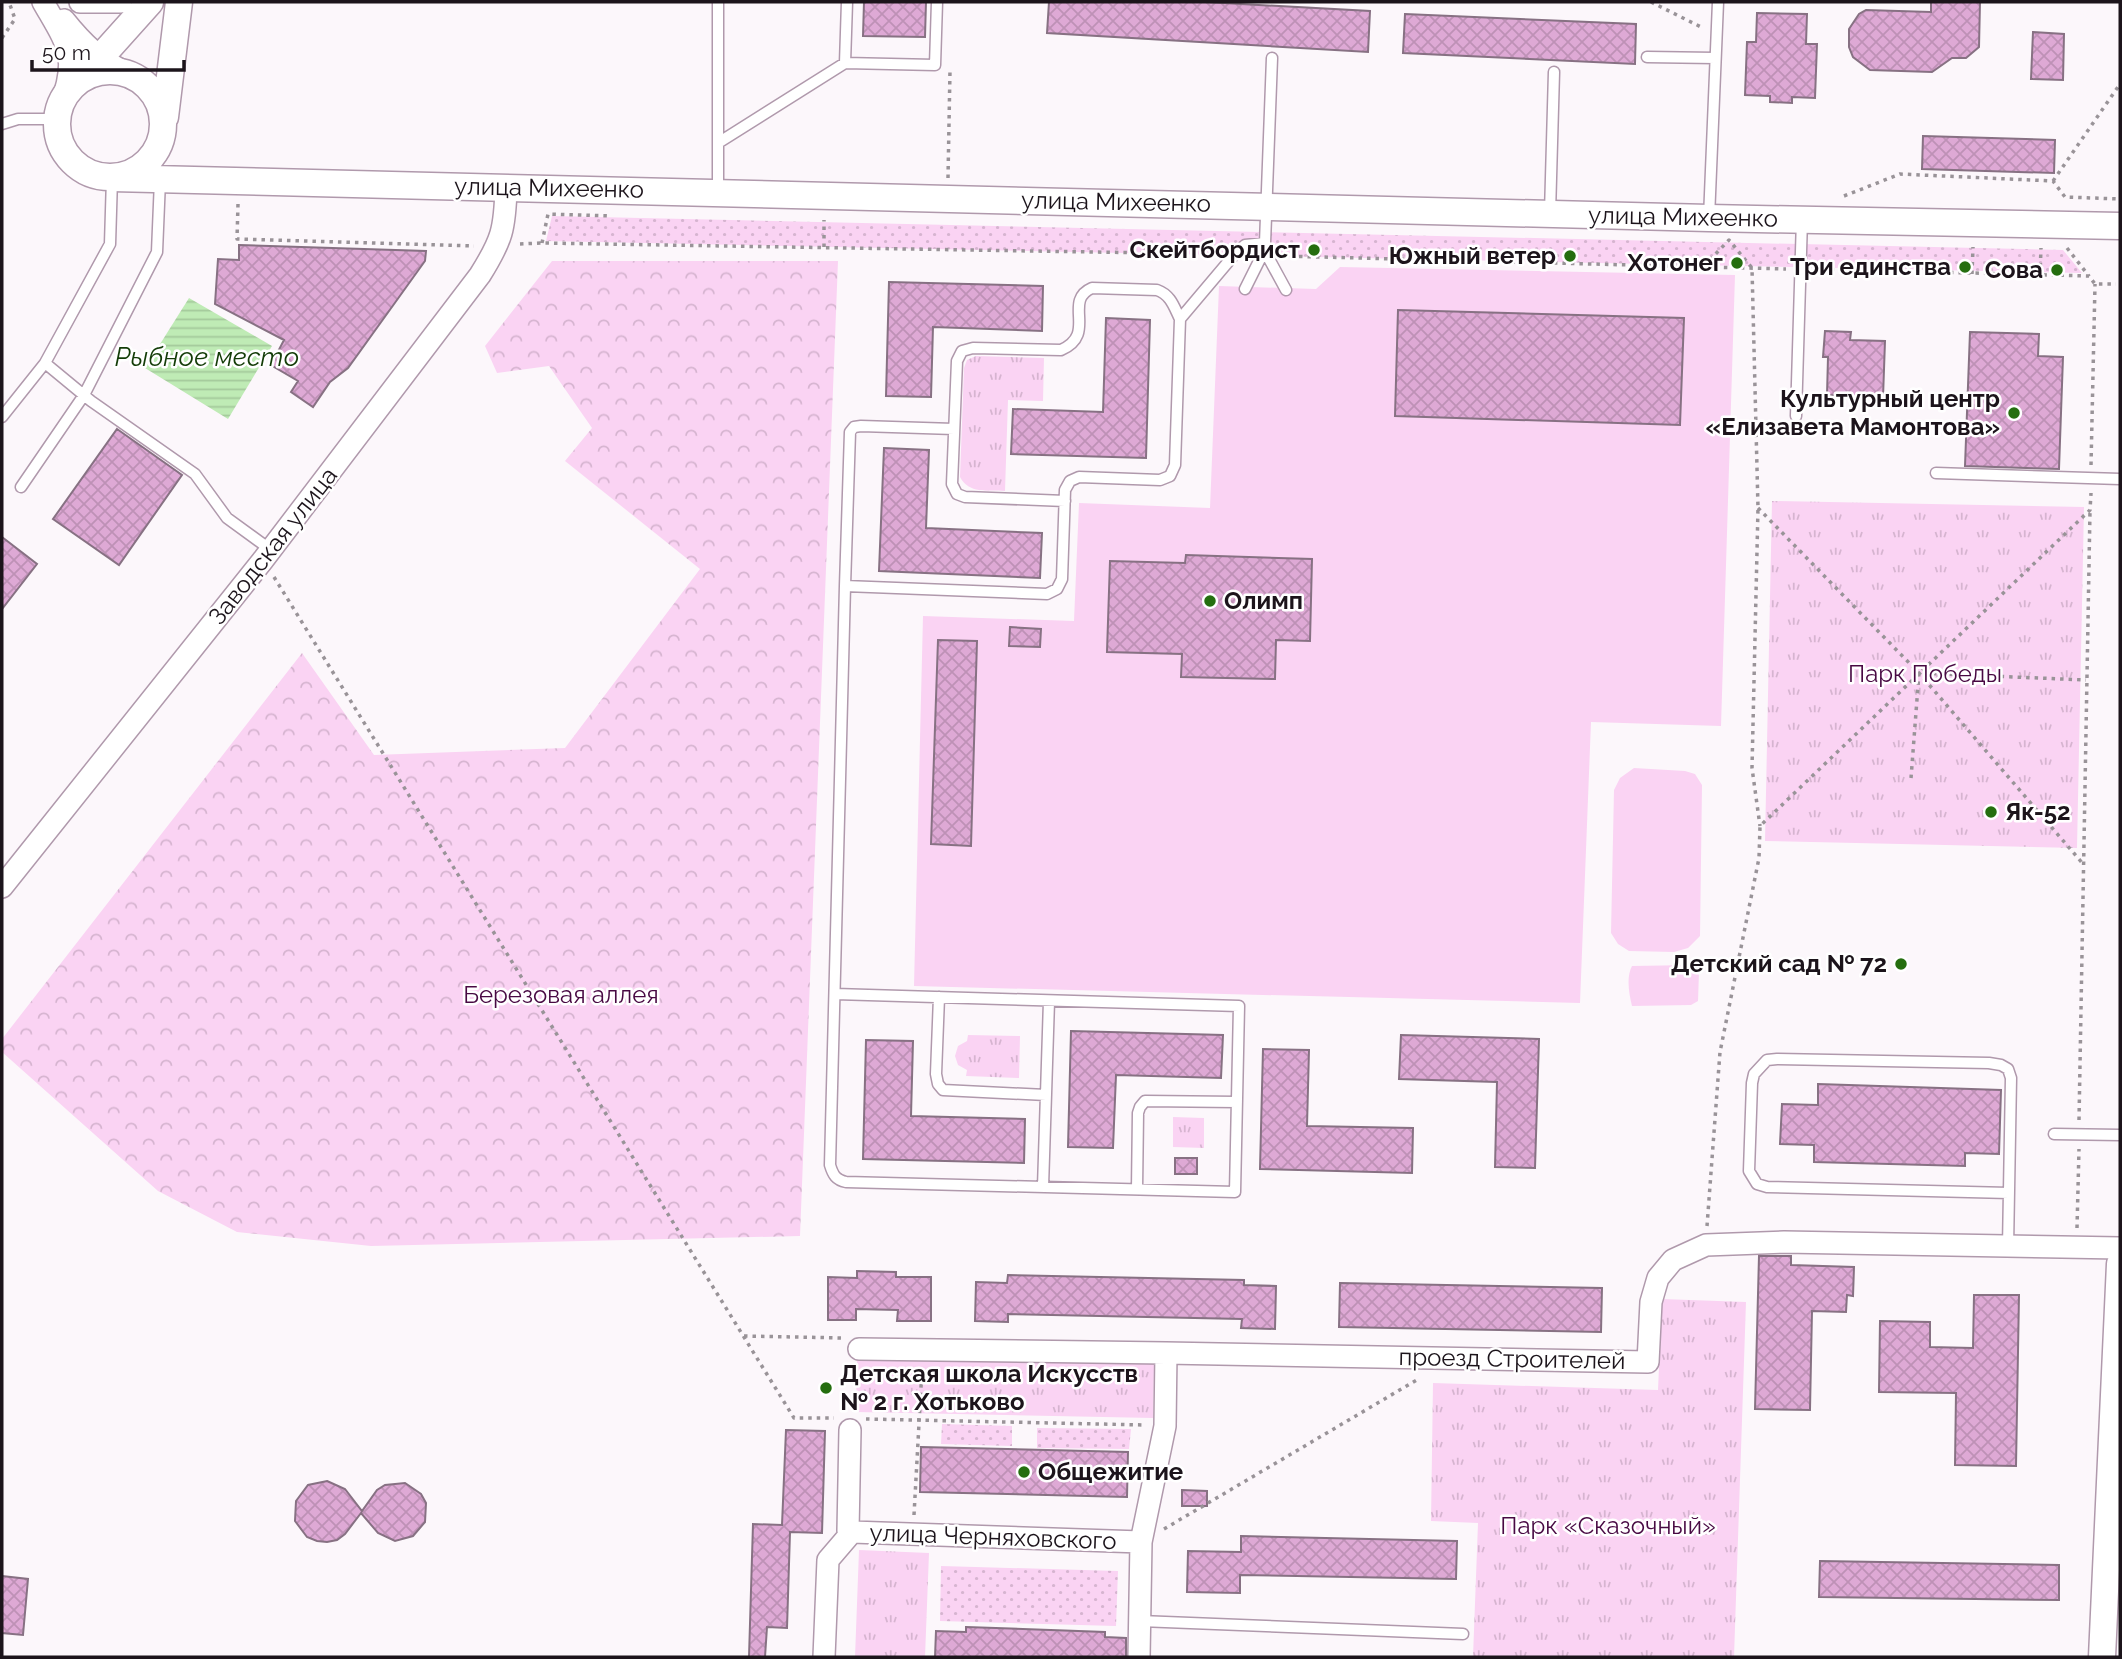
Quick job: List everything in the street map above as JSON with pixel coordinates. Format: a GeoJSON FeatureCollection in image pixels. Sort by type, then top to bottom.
{"type":"FeatureCollection","features":[{"type":"Feature","properties":{"kind":"street"},"geometry":{"type":"LineString","coordinates":[[43,2],[68,47],[71,59],[67,87],[59,112],[58,134],[63,148],[71,160],[90,173],[112,178],[130,174],[146,164],[157,150],[164,128],[179,2]]}},
{"type":"Feature","properties":{"kind":"street"},"geometry":{"type":"LineString","coordinates":[[49,2],[81,41],[100,58],[143,81],[154,93],[161,107],[172,153],[184,169],[214,180]]}},
{"type":"Feature","properties":{"kind":"street"},"geometry":{"type":"LineString","coordinates":[[80,2],[121,2]]}},
{"type":"Feature","properties":{"kind":"street"},"geometry":{"type":"LineString","coordinates":[[59,112],[68,92],[150,2]]}},
{"type":"Feature","properties":{"kind":"street"},"geometry":{"type":"LineString","coordinates":[[79,81],[94,73],[112,71],[129,74]]}},
{"type":"Feature","properties":{"kind":"street","name":"улица Михеенко"},"geometry":{"type":"LineString","coordinates":[[112,178],[2120,226]]}},
{"type":"Feature","properties":{"kind":"street","name":"Заводская улица"},"geometry":{"type":"LineString","coordinates":[[2,887],[267,555],[480,275],[498,246],[503,229],[506,187]]}},
{"type":"Feature","properties":{"kind":"street","name":"проезд Строителей"},"geometry":{"type":"LineString","coordinates":[[859,1349],[1648,1362],[1651,1302],[1658,1278],[1673,1260],[1706,1245],[1784,1242],[2120,1248]]}},
{"type":"Feature","properties":{"kind":"street"},"geometry":{"type":"LineString","coordinates":[[2102,1657],[2112,1622],[2120,1264]]}},
{"type":"Feature","properties":{"kind":"street"},"geometry":{"type":"LineString","coordinates":[[1139,1657],[1141,1542],[1165,1426],[1166,1353]]}},
{"type":"Feature","properties":{"kind":"street"},"geometry":{"type":"LineString","coordinates":[[849,1423],[848,1531],[852,1532]]}},
{"type":"Feature","properties":{"kind":"street","name":"улица Черняховского"},"geometry":{"type":"LineString","coordinates":[[824,1657],[828,1560],[852,1532],[1141,1542]]}},
{"type":"Feature","properties":{"kind":"lane"},"geometry":{"type":"LineString","coordinates":[[718,2],[718,192]]}},
{"type":"Feature","properties":{"kind":"lane"},"geometry":{"type":"LineString","coordinates":[[845,63],[847,2]]}},
{"type":"Feature","properties":{"kind":"lane"},"geometry":{"type":"LineString","coordinates":[[718,143],[845,63],[935,65],[937,2]]}},
{"type":"Feature","properties":{"kind":"lane"},"geometry":{"type":"LineString","coordinates":[[1709,218],[1718,2]]}},
{"type":"Feature","properties":{"kind":"lane"},"geometry":{"type":"LineString","coordinates":[[1647,57],[1715,58]]}},
{"type":"Feature","properties":{"kind":"lane"},"geometry":{"type":"LineString","coordinates":[[1245,289],[1265,243],[1272,58]]}},
{"type":"Feature","properties":{"kind":"lane"},"geometry":{"type":"LineString","coordinates":[[1550,213],[1554,72]]}},
{"type":"Feature","properties":{"kind":"lane"},"geometry":{"type":"LineString","coordinates":[[2,124],[59,112]]}},
{"type":"Feature","properties":{"kind":"lane"},"geometry":{"type":"LineString","coordinates":[[2,417],[40,372],[110,244],[112,178]]}},
{"type":"Feature","properties":{"kind":"lane"},"geometry":{"type":"LineString","coordinates":[[22,487],[84,395],[157,252],[160,179]]}},
{"type":"Feature","properties":{"kind":"lane"},"geometry":{"type":"LineString","coordinates":[[1796,415],[1802,219]]}},
{"type":"Feature","properties":{"kind":"lane"},"geometry":{"type":"LineString","coordinates":[[1265,243],[1268,257],[1286,290]]}},
{"type":"Feature","properties":{"kind":"lane"},"geometry":{"type":"LineString","coordinates":[[1180,320],[1245,245],[1265,243]]}},
{"type":"Feature","properties":{"kind":"lane"},"geometry":{"type":"LineString","coordinates":[[845,586],[1047,594],[1057,589],[1062,579],[1065,501],[1065,490],[1070,481],[1079,477],[1160,480],[1170,476],[1175,465],[1180,320],[1170,298],[1164,292],[1092,288],[1084,292],[1080,300],[1078,335],[1073,345],[1061,350],[973,348],[962,351],[957,361],[952,484],[957,494],[965,497],[1065,501]]}},
{"type":"Feature","properties":{"kind":"lane"},"geometry":{"type":"LineString","coordinates":[[45,363],[84,395],[195,474],[227,518],[267,555]]}},
{"type":"Feature","properties":{"kind":"lane"},"geometry":{"type":"LineString","coordinates":[[835,994],[1239,1006],[1235,1192],[839,1181],[833,1175],[830,1165],[850,432],[861,426],[954,429]]}},
{"type":"Feature","properties":{"kind":"lane"},"geometry":{"type":"LineString","coordinates":[[1936,473],[2120,479]]}},
{"type":"Feature","properties":{"kind":"lane"},"geometry":{"type":"LineString","coordinates":[[939,997],[936,1074],[938,1084],[943,1090],[1046,1095]]}},
{"type":"Feature","properties":{"kind":"lane"},"geometry":{"type":"LineString","coordinates":[[1043,1187],[1049,1001]]}},
{"type":"Feature","properties":{"kind":"lane"},"geometry":{"type":"LineString","coordinates":[[2008,1247],[2009,1194],[2011,1078],[2008,1069],[2001,1065],[1777,1059],[1766,1060],[1754,1074],[1749,1171],[1758,1184],[1767,1187],[2009,1194]]}},
{"type":"Feature","properties":{"kind":"lane"},"geometry":{"type":"LineString","coordinates":[[1137,1189],[1138,1113],[1145,1101],[1237,1102]]}},
{"type":"Feature","properties":{"kind":"lane"},"geometry":{"type":"LineString","coordinates":[[2054,1134],[2120,1135]]}},
{"type":"Feature","properties":{"kind":"lane"},"geometry":{"type":"LineString","coordinates":[[1140,1621],[1463,1634]]}},
{"type":"Feature","properties":{"kind":"path"},"geometry":{"type":"LineString","coordinates":[[2,38],[15,19],[9,2]]}},
{"type":"Feature","properties":{"kind":"path"},"geometry":{"type":"LineString","coordinates":[[1651,2],[1716,34]]}},
{"type":"Feature","properties":{"kind":"path"},"geometry":{"type":"LineString","coordinates":[[948,180],[950,70]]}},
{"type":"Feature","properties":{"kind":"path"},"geometry":{"type":"LineString","coordinates":[[2053,181],[2120,84]]}},
{"type":"Feature","properties":{"kind":"path"},"geometry":{"type":"LineString","coordinates":[[824,219],[824,247]]}},
{"type":"Feature","properties":{"kind":"path"},"geometry":{"type":"LineString","coordinates":[[1703,267],[1729,240],[1752,268],[1758,508],[1752,768],[1760,825],[1759,858],[1720,1052],[1706,1245]]}},
{"type":"Feature","properties":{"kind":"path"},"geometry":{"type":"LineString","coordinates":[[1972,274],[1973,244]]}},
{"type":"Feature","properties":{"kind":"path"},"geometry":{"type":"LineString","coordinates":[[2040,275],[2041,246]]}},
{"type":"Feature","properties":{"kind":"path"},"geometry":{"type":"LineString","coordinates":[[2077,1247],[2095,284]]}},
{"type":"Feature","properties":{"kind":"path"},"geometry":{"type":"LineString","coordinates":[[1758,508],[1919,673],[2084,865]]}},
{"type":"Feature","properties":{"kind":"path"},"geometry":{"type":"LineString","coordinates":[[1760,825],[2090,510]]}},
{"type":"Feature","properties":{"kind":"path"},"geometry":{"type":"LineString","coordinates":[[267,555],[794,1418],[849,1423],[1165,1426]]}},
{"type":"Feature","properties":{"kind":"path"},"geometry":{"type":"LineString","coordinates":[[1919,673],[2087,680]]}},
{"type":"Feature","properties":{"kind":"path"},"geometry":{"type":"LineString","coordinates":[[1911,778],[1919,673]]}},
{"type":"Feature","properties":{"kind":"path"},"geometry":{"type":"LineString","coordinates":[[744,1336],[845,1338],[859,1349]]}},
{"type":"Feature","properties":{"kind":"path"},"geometry":{"type":"LineString","coordinates":[[913,1534],[923,1349]]}},
{"type":"Feature","properties":{"kind":"path"},"geometry":{"type":"LineString","coordinates":[[1141,1542],[1455,1358]]}},
{"type":"Feature","properties":{"kind":"green space"},"geometry":{"type":"Polygon","coordinates":[[[552,216],[2063,250],[2082,273],[546,241],[552,216]]]}},
{"type":"Feature","properties":{"kind":"green space","name":"Березовая аллея"},"geometry":{"type":"Polygon","coordinates":[[[552,261],[838,261],[800,1236],[371,1246],[237,1232],[158,1191],[2,1052],[2,1039],[302,653],[374,755],[565,748],[700,569],[565,461],[592,428],[549,366],[497,373],[485,346],[552,261]]]}},
{"type":"Feature","properties":{"kind":"green space"},"geometry":{"type":"Polygon","coordinates":[[[1340,267],[1735,275],[1721,726],[1591,722],[1580,1003],[914,986],[923,616],[1074,621],[1079,503],[1210,508],[1219,286],[1316,289],[1340,267]]]}},
{"type":"Feature","properties":{"kind":"green space"},"geometry":{"type":"Polygon","coordinates":[[[976,356],[1044,358],[1043,401],[1008,400],[1005,491],[973,489],[960,477],[964,368],[967,360],[976,356]]]}},
{"type":"Feature","properties":{"kind":"green space","name":"Парк Победы"},"geometry":{"type":"Polygon","coordinates":[[[1772,501],[2084,507],[2077,848],[1765,841],[1772,501]]]}},
{"type":"Feature","properties":{"kind":"green space"},"geometry":{"type":"Polygon","coordinates":[[[1634,768],[1685,771],[1695,774],[1702,785],[1700,936],[1688,948],[1674,952],[1629,951],[1618,944],[1611,933],[1614,790],[1620,778],[1634,768]]]}},
{"type":"Feature","properties":{"kind":"green space"},"geometry":{"type":"Polygon","coordinates":[[[1693,965],[1699,972],[1698,1001],[1691,1005],[1632,1006],[1629,980],[1632,966],[1693,965]]]}},
{"type":"Feature","properties":{"kind":"green space"},"geometry":{"type":"Polygon","coordinates":[[[968,1035],[1020,1036],[1019,1078],[966,1076],[967,1070],[958,1065],[955,1056],[958,1046],[967,1041],[968,1035]]]}},
{"type":"Feature","properties":{"kind":"green space"},"geometry":{"type":"Polygon","coordinates":[[[1173,1117],[1204,1118],[1204,1148],[1173,1147],[1173,1117]]]}},
{"type":"Feature","properties":{"kind":"green space","name":"Парк «Сказочный»"},"geometry":{"type":"Polygon","coordinates":[[[1662,1299],[1746,1302],[1734,1657],[1473,1657],[1478,1523],[1431,1521],[1433,1383],[1658,1390],[1662,1299]]]}},
{"type":"Feature","properties":{"kind":"green space"},"geometry":{"type":"Polygon","coordinates":[[[857,1357],[1154,1363],[1153,1418],[856,1412],[857,1357]]]}},
{"type":"Feature","properties":{"kind":"green space"},"geometry":{"type":"Polygon","coordinates":[[[942,1424],[1012,1426],[1012,1446],[941,1444],[942,1424]]]}},
{"type":"Feature","properties":{"kind":"green space"},"geometry":{"type":"Polygon","coordinates":[[[1037,1428],[1131,1429],[1129,1449],[1037,1448],[1037,1428]]]}},
{"type":"Feature","properties":{"kind":"green space"},"geometry":{"type":"Polygon","coordinates":[[[859,1550],[929,1553],[925,1657],[855,1657],[859,1550]]]}},
{"type":"Feature","properties":{"kind":"green space"},"geometry":{"type":"Polygon","coordinates":[[[941,1566],[1118,1571],[1116,1626],[940,1621],[941,1566]]]}},
{"type":"Feature","properties":{"kind":"water","name":"Рыбное место"},"geometry":{"type":"Polygon","coordinates":[[[189,298],[272,346],[228,419],[145,368],[189,298]]]}},
{"type":"Feature","properties":{"kind":"building"},"geometry":{"type":"Polygon","coordinates":[[[864,2],[926,2],[925,37],[863,36],[864,2]]]}},
{"type":"Feature","properties":{"kind":"building"},"geometry":{"type":"Polygon","coordinates":[[[1049,2],[1205,2],[1370,11],[1368,52],[1047,33],[1049,2]]]}},
{"type":"Feature","properties":{"kind":"building"},"geometry":{"type":"Polygon","coordinates":[[[1931,2],[1980,2],[1979,47],[1966,58],[1952,58],[1932,72],[1870,70],[1853,57],[1849,47],[1849,29],[1859,14],[1866,10],[1931,12],[1931,2]]]}},
{"type":"Feature","properties":{"kind":"building"},"geometry":{"type":"Polygon","coordinates":[[[1757,13],[1807,14],[1806,44],[1817,44],[1815,98],[1792,97],[1792,103],[1770,102],[1770,96],[1745,95],[1747,42],[1756,42],[1757,13]]]}},
{"type":"Feature","properties":{"kind":"building"},"geometry":{"type":"Polygon","coordinates":[[[1405,14],[1636,24],[1635,64],[1403,53],[1405,14]]]}},
{"type":"Feature","properties":{"kind":"building"},"geometry":{"type":"Polygon","coordinates":[[[2033,32],[2064,34],[2063,80],[2031,79],[2033,32]]]}},
{"type":"Feature","properties":{"kind":"building"},"geometry":{"type":"Polygon","coordinates":[[[1923,136],[2055,140],[2054,173],[1922,169],[1923,136]]]}},
{"type":"Feature","properties":{"kind":"building"},"geometry":{"type":"Polygon","coordinates":[[[239,245],[426,251],[425,261],[348,368],[330,382],[313,407],[291,392],[298,381],[271,365],[284,340],[215,304],[218,259],[239,260],[239,245]]]}},
{"type":"Feature","properties":{"kind":"building"},"geometry":{"type":"Polygon","coordinates":[[[889,282],[1043,286],[1042,331],[933,327],[931,397],[886,396],[889,282]]]}},
{"type":"Feature","properties":{"kind":"building"},"geometry":{"type":"Polygon","coordinates":[[[1398,310],[1684,318],[1680,425],[1395,416],[1398,310]]]}},
{"type":"Feature","properties":{"kind":"building"},"geometry":{"type":"Polygon","coordinates":[[[1106,318],[1150,320],[1146,458],[1011,454],[1013,409],[1103,412],[1106,318]]]}},
{"type":"Feature","properties":{"kind":"building"},"geometry":{"type":"Polygon","coordinates":[[[1825,331],[1851,332],[1850,340],[1885,341],[1883,398],[1827,395],[1828,357],[1823,357],[1825,331]]]}},
{"type":"Feature","properties":{"kind":"building","name":"Культурный центр «Елизавета Мамонтова»"},"geometry":{"type":"Polygon","coordinates":[[[1970,332],[2039,334],[2038,356],[2063,357],[2059,469],[1965,466],[1970,332]]]}},
{"type":"Feature","properties":{"kind":"building"},"geometry":{"type":"Polygon","coordinates":[[[117,429],[182,475],[119,565],[53,519],[117,429]]]}},
{"type":"Feature","properties":{"kind":"building"},"geometry":{"type":"Polygon","coordinates":[[[884,448],[929,450],[926,528],[1042,533],[1040,578],[879,571],[884,448]]]}},
{"type":"Feature","properties":{"kind":"building"},"geometry":{"type":"Polygon","coordinates":[[[2,537],[37,564],[2,609],[2,537]]]}},
{"type":"Feature","properties":{"kind":"building","name":"Олимп"},"geometry":{"type":"Polygon","coordinates":[[[1186,555],[1312,559],[1310,641],[1276,640],[1275,679],[1181,677],[1182,654],[1107,652],[1110,561],[1185,563],[1186,555]]]}},
{"type":"Feature","properties":{"kind":"building"},"geometry":{"type":"Polygon","coordinates":[[[1010,627],[1041,629],[1040,647],[1009,646],[1010,627]]]}},
{"type":"Feature","properties":{"kind":"building"},"geometry":{"type":"Polygon","coordinates":[[[938,640],[977,641],[971,846],[931,844],[938,640]]]}},
{"type":"Feature","properties":{"kind":"building"},"geometry":{"type":"Polygon","coordinates":[[[1071,1031],[1223,1035],[1221,1078],[1116,1075],[1113,1148],[1068,1147],[1071,1031]]]}},
{"type":"Feature","properties":{"kind":"building"},"geometry":{"type":"Polygon","coordinates":[[[1401,1035],[1539,1039],[1535,1168],[1495,1167],[1497,1082],[1399,1079],[1401,1035]]]}},
{"type":"Feature","properties":{"kind":"building"},"geometry":{"type":"Polygon","coordinates":[[[866,1040],[913,1041],[911,1116],[1025,1119],[1024,1163],[863,1159],[866,1040]]]}},
{"type":"Feature","properties":{"kind":"building"},"geometry":{"type":"Polygon","coordinates":[[[1263,1049],[1309,1050],[1307,1126],[1413,1128],[1412,1173],[1260,1169],[1263,1049]]]}},
{"type":"Feature","properties":{"kind":"building"},"geometry":{"type":"Polygon","coordinates":[[[1818,1084],[2001,1090],[1999,1154],[1965,1153],[1965,1166],[1814,1162],[1814,1145],[1780,1144],[1782,1104],[1818,1105],[1818,1084]]]}},
{"type":"Feature","properties":{"kind":"building"},"geometry":{"type":"Polygon","coordinates":[[[1175,1158],[1197,1158],[1197,1174],[1175,1174],[1175,1158]]]}},
{"type":"Feature","properties":{"kind":"building"},"geometry":{"type":"Polygon","coordinates":[[[1759,1256],[1791,1256],[1791,1265],[1854,1267],[1853,1296],[1847,1295],[1846,1312],[1812,1311],[1810,1410],[1755,1409],[1759,1256]]]}},
{"type":"Feature","properties":{"kind":"building"},"geometry":{"type":"Polygon","coordinates":[[[857,1271],[896,1272],[896,1277],[931,1277],[931,1321],[897,1321],[898,1310],[856,1309],[856,1320],[828,1320],[828,1277],[857,1278],[857,1271]]]}},
{"type":"Feature","properties":{"kind":"building"},"geometry":{"type":"Polygon","coordinates":[[[1008,1275],[1244,1280],[1244,1285],[1276,1286],[1275,1329],[1241,1328],[1242,1319],[1008,1314],[1008,1322],[975,1321],[976,1282],[1007,1283],[1008,1275]]]}},
{"type":"Feature","properties":{"kind":"building"},"geometry":{"type":"Polygon","coordinates":[[[1340,1283],[1602,1288],[1601,1332],[1339,1327],[1340,1283]]]}},
{"type":"Feature","properties":{"kind":"building"},"geometry":{"type":"Polygon","coordinates":[[[1974,1295],[2019,1295],[2016,1466],[1955,1465],[1956,1393],[1879,1392],[1880,1321],[1930,1322],[1930,1347],[1973,1348],[1974,1295]]]}},
{"type":"Feature","properties":{"kind":"building"},"geometry":{"type":"Polygon","coordinates":[[[786,1430],[825,1431],[822,1533],[790,1532],[787,1628],[767,1627],[765,1657],[749,1657],[753,1524],[782,1525],[786,1430]]]}},
{"type":"Feature","properties":{"kind":"building","name":"Общежитие"},"geometry":{"type":"Polygon","coordinates":[[[921,1447],[1128,1452],[1127,1497],[920,1492],[921,1447]]]}},
{"type":"Feature","properties":{"kind":"building"},"geometry":{"type":"Polygon","coordinates":[[[327,1481],[345,1489],[362,1511],[377,1490],[385,1485],[405,1483],[421,1494],[426,1503],[425,1522],[413,1536],[395,1541],[378,1533],[361,1513],[337,1540],[317,1541],[307,1537],[295,1521],[296,1501],[308,1485],[327,1481]]]}},
{"type":"Feature","properties":{"kind":"building"},"geometry":{"type":"Polygon","coordinates":[[[1182,1490],[1207,1491],[1207,1506],[1182,1506],[1182,1490]]]}},
{"type":"Feature","properties":{"kind":"building"},"geometry":{"type":"Polygon","coordinates":[[[1241,1536],[1457,1541],[1456,1579],[1240,1575],[1240,1593],[1187,1592],[1188,1551],[1241,1552],[1241,1536]]]}},
{"type":"Feature","properties":{"kind":"building"},"geometry":{"type":"Polygon","coordinates":[[[1820,1561],[2059,1565],[2059,1600],[1819,1597],[1820,1561]]]}},
{"type":"Feature","properties":{"kind":"building"},"geometry":{"type":"Polygon","coordinates":[[[2,1576],[28,1579],[23,1635],[2,1633],[2,1576]]]}},
{"type":"Feature","properties":{"kind":"building"},"geometry":{"type":"Polygon","coordinates":[[[966,1627],[1105,1632],[1105,1637],[1126,1638],[1126,1657],[935,1657],[936,1631],[966,1632],[966,1627]]]}},
{"type":"Feature","properties":{"kind":"place","name":"Скейтбордист"},"geometry":{"type":"Point","coordinates":[1314,250]}},
{"type":"Feature","properties":{"kind":"place","name":"Южный ветер"},"geometry":{"type":"Point","coordinates":[1570,256]}},
{"type":"Feature","properties":{"kind":"place","name":"Хотонег"},"geometry":{"type":"Point","coordinates":[1737,263]}},
{"type":"Feature","properties":{"kind":"place","name":"Три единства"},"geometry":{"type":"Point","coordinates":[1965,267]}},
{"type":"Feature","properties":{"kind":"place","name":"Сова"},"geometry":{"type":"Point","coordinates":[2057,270]}},
{"type":"Feature","properties":{"kind":"place","name":"Культурный центр «Елизавета Мамонтова»"},"geometry":{"type":"Point","coordinates":[2014,413]}},
{"type":"Feature","properties":{"kind":"place","name":"Олимп"},"geometry":{"type":"Point","coordinates":[1210,601]}},
{"type":"Feature","properties":{"kind":"place","name":"Як-52"},"geometry":{"type":"Point","coordinates":[1991,812]}},
{"type":"Feature","properties":{"kind":"place","name":"Детский сад № 72"},"geometry":{"type":"Point","coordinates":[1901,964]}},
{"type":"Feature","properties":{"kind":"place","name":"Детская школа Искусств № 2 г. Хотьково"},"geometry":{"type":"Point","coordinates":[826,1388]}},
{"type":"Feature","properties":{"kind":"place","name":"Общежитие"},"geometry":{"type":"Point","coordinates":[1024,1472]}}]}
